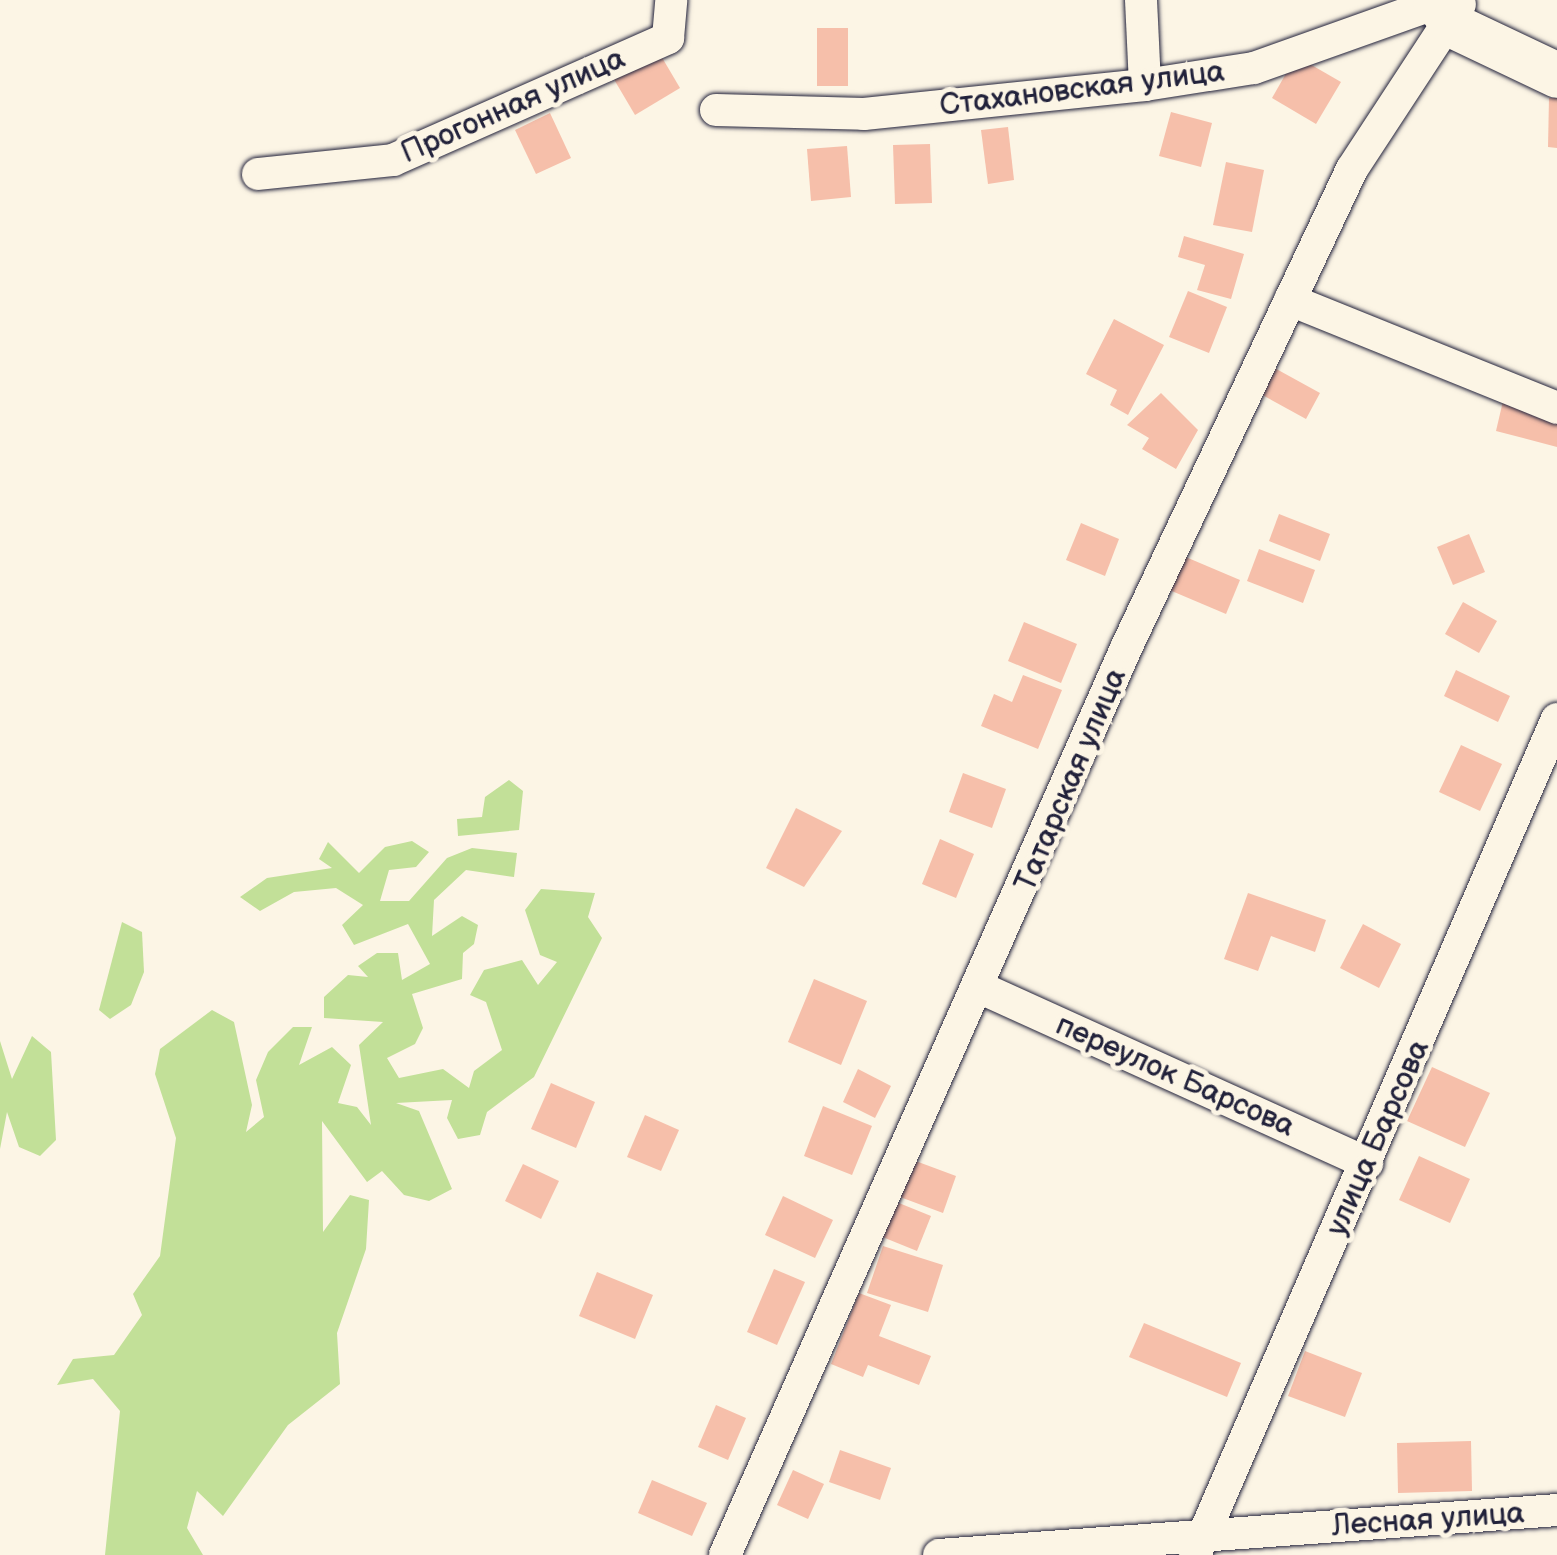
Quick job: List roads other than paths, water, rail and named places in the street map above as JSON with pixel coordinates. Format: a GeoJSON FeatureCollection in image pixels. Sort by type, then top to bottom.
{"type":"FeatureCollection","features":[{"type":"Feature","properties":{"kind":"street","name":"Прогонная улица"},"geometry":{"type":"LineString","coordinates":[[258,174],[393,160],[668,38],[672,0]]}},
{"type":"Feature","properties":{"kind":"street"},"geometry":{"type":"LineString","coordinates":[[1141,0],[1145,86]]}},
{"type":"Feature","properties":{"kind":"street"},"geometry":{"type":"LineString","coordinates":[[1447,7],[1557,75]]}},
{"type":"Feature","properties":{"kind":"street","name":"Стахановская улица"},"geometry":{"type":"LineString","coordinates":[[716,110],[864,114],[1145,86],[1254,68],[1447,7]]}},
{"type":"Feature","properties":{"kind":"street","name":"Татарская улица"},"geometry":{"type":"LineString","coordinates":[[725,1555],[983,989],[1128,646],[1352,169],[1447,7]]}},
{"type":"Feature","properties":{"kind":"street"},"geometry":{"type":"LineString","coordinates":[[1290,300],[1557,408]]}},
{"type":"Feature","properties":{"kind":"street","name":"улица Барсова"},"geometry":{"type":"LineString","coordinates":[[1199,1546],[1557,719]]}},
{"type":"Feature","properties":{"kind":"street","name":"переулок Барсова"},"geometry":{"type":"LineString","coordinates":[[983,989],[1367,1163]]}},
{"type":"Feature","properties":{"kind":"street","name":"Лесная улица"},"geometry":{"type":"LineString","coordinates":[[939,1555],[1199,1546],[1557,1510]]}}]}
